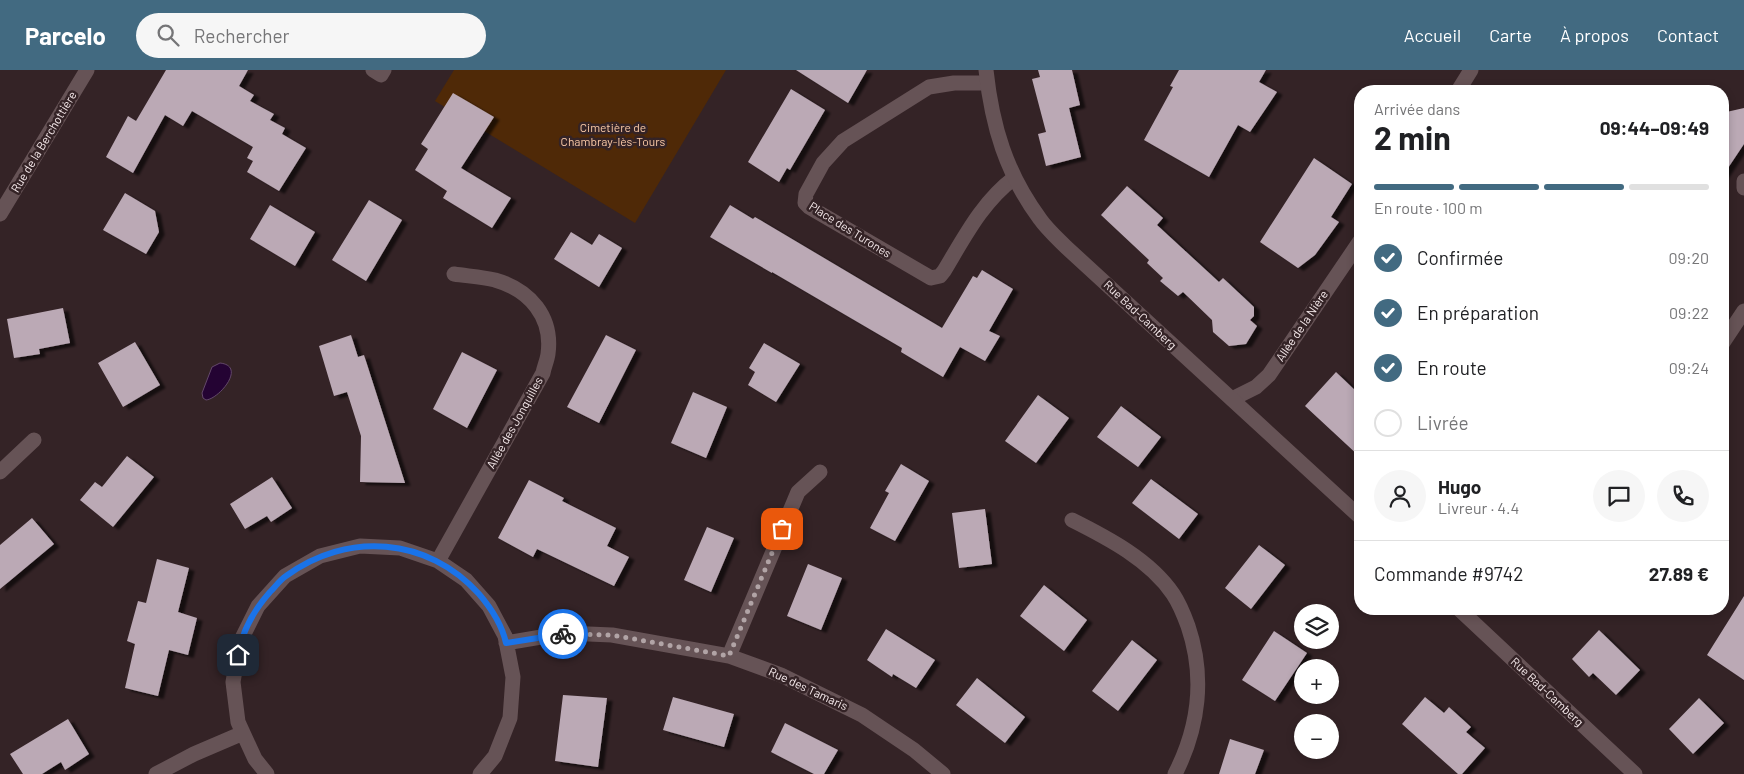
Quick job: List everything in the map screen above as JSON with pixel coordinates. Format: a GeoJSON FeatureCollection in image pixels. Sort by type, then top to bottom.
{"type":"FeatureCollection","features":[{"type":"Feature","properties":{"kind":"street","name":"Rue de la Berchottière"},"geometry":{"type":"LineString","coordinates":[[0,214],[87,70]]}},
{"type":"Feature","properties":{"kind":"street"},"geometry":{"type":"LineString","coordinates":[[373,70],[381,75],[384,70]]}},
{"type":"Feature","properties":{"kind":"street"},"geometry":{"type":"LineString","coordinates":[[1462,85],[1471,70]]}},
{"type":"Feature","properties":{"kind":"street","name":"Rue Bad-Camberg"},"geometry":{"type":"LineString","coordinates":[[986,76],[1000,143],[1014,178],[1041,220],[1066,247],[1354,512]]}},
{"type":"Feature","properties":{"kind":"street","name":"Place des Turones"},"geometry":{"type":"LineString","coordinates":[[986,76],[929,87],[843,141],[823,163],[806,194],[805,202],[809,207],[931,278],[940,276],[988,202],[1014,178]]}},
{"type":"Feature","properties":{"kind":"street"},"geometry":{"type":"LineString","coordinates":[[1744,181],[1744,188]]}},
{"type":"Feature","properties":{"kind":"street","name":"Allée de la Nière"},"geometry":{"type":"LineString","coordinates":[[1232,400],[1256,387],[1268,375],[1354,250]]}},
{"type":"Feature","properties":{"kind":"street","name":"Allée des Jonquilles"},"geometry":{"type":"LineString","coordinates":[[438,561],[543,373],[548,354],[548,336],[544,320],[538,307],[526,294],[513,286],[494,280],[454,274]]}},
{"type":"Feature","properties":{"kind":"street"},"geometry":{"type":"LineString","coordinates":[[1729,334],[1744,311]]}},
{"type":"Feature","properties":{"kind":"street"},"geometry":{"type":"LineString","coordinates":[[0,472],[34,440]]}},
{"type":"Feature","properties":{"kind":"street"},"geometry":{"type":"LineString","coordinates":[[729,656],[798,492],[820,472]]}},
{"type":"Feature","properties":{"kind":"street"},"geometry":{"type":"LineString","coordinates":[[1072,520],[1117,544],[1138,559],[1173,594],[1185,618],[1193,641],[1199,683],[1191,734],[1184,757],[1175,774]]}},
{"type":"Feature","properties":{"kind":"street"},"geometry":{"type":"LineString","coordinates":[[267,774],[255,759],[238,722],[233,682],[240,642],[258,606],[285,576],[320,556],[360,546],[400,548],[438,561],[466,580],[489,606],[505,636],[513,677],[510,718],[494,756],[480,774]]}},
{"type":"Feature","properties":{"kind":"street","name":"Rue Bad-Camberg"},"geometry":{"type":"LineString","coordinates":[[1465,615],[1635,774]]}},
{"type":"Feature","properties":{"kind":"street","name":"Rue des Tamaris"},"geometry":{"type":"LineString","coordinates":[[506,643],[565,633],[612,635],[729,656],[781,674],[862,715],[914,750],[943,774]]}},
{"type":"Feature","properties":{"kind":"street"},"geometry":{"type":"LineString","coordinates":[[156,774],[194,754],[243,733]]}},
{"type":"Feature","properties":{"kind":"green space","name":"Cimetière de Chambray-lès-Tours"},"geometry":{"type":"Polygon","coordinates":[[[454,70],[726,70],[635,223],[435,101],[454,70]]]}},
{"type":"Feature","properties":{"kind":"shaded area"},"geometry":{"type":"Polygon","coordinates":[[[220,363],[228,365],[231,370],[231,376],[223,389],[206,400],[203,398],[202,393],[212,367],[220,363]]]}},
{"type":"Feature","properties":{"kind":"building"},"geometry":{"type":"Polygon","coordinates":[[[166,70],[248,70],[239,86],[254,95],[250,101],[274,114],[270,120],[285,128],[282,134],[306,148],[279,191],[247,172],[253,161],[247,158],[253,147],[192,111],[183,126],[165,115],[133,173],[106,157],[128,116],[136,121],[166,70]]]}},
{"type":"Feature","properties":{"kind":"building"},"geometry":{"type":"Polygon","coordinates":[[[796,70],[867,70],[848,103],[796,70]]]}},
{"type":"Feature","properties":{"kind":"building"},"geometry":{"type":"Polygon","coordinates":[[[1038,70],[1072,70],[1080,105],[1069,108],[1081,157],[1046,166],[1038,134],[1046,132],[1032,79],[1040,77],[1038,70]]]}},
{"type":"Feature","properties":{"kind":"building"},"geometry":{"type":"Polygon","coordinates":[[[1179,70],[1266,70],[1259,82],[1277,92],[1250,132],[1238,125],[1209,177],[1144,140],[1173,87],[1170,86],[1179,70]]]}},
{"type":"Feature","properties":{"kind":"building"},"geometry":{"type":"Polygon","coordinates":[[[791,89],[825,110],[790,170],[787,168],[779,182],[748,162],[791,89]]]}},
{"type":"Feature","properties":{"kind":"building"},"geometry":{"type":"Polygon","coordinates":[[[453,93],[494,117],[461,168],[511,198],[492,228],[443,198],[447,191],[415,170],[428,149],[421,144],[453,93]]]}},
{"type":"Feature","properties":{"kind":"building"},"geometry":{"type":"Polygon","coordinates":[[[1744,108],[1744,144],[1729,166],[1729,111],[1744,108]]]}},
{"type":"Feature","properties":{"kind":"building"},"geometry":{"type":"Polygon","coordinates":[[[1314,158],[1352,184],[1331,217],[1339,222],[1315,255],[1298,268],[1260,242],[1314,158]]]}},
{"type":"Feature","properties":{"kind":"building"},"geometry":{"type":"Polygon","coordinates":[[[1127,186],[1163,218],[1157,225],[1219,282],[1223,278],[1254,307],[1254,316],[1250,320],[1257,326],[1246,344],[1229,346],[1213,332],[1212,320],[1183,292],[1178,296],[1160,281],[1163,278],[1147,263],[1149,260],[1101,215],[1127,186]]]}},
{"type":"Feature","properties":{"kind":"building"},"geometry":{"type":"Polygon","coordinates":[[[125,193],[155,211],[159,232],[146,254],[103,230],[125,193]]]}},
{"type":"Feature","properties":{"kind":"building"},"geometry":{"type":"Polygon","coordinates":[[[369,200],[402,220],[366,281],[332,260],[369,200]]]}},
{"type":"Feature","properties":{"kind":"building"},"geometry":{"type":"Polygon","coordinates":[[[270,205],[315,232],[295,266],[250,239],[270,205]]]}},
{"type":"Feature","properties":{"kind":"building"},"geometry":{"type":"Polygon","coordinates":[[[730,205],[753,219],[755,217],[942,328],[973,276],[977,278],[982,270],[1013,289],[989,331],[1000,336],[985,361],[960,347],[943,377],[901,352],[902,348],[710,237],[730,205]]]}},
{"type":"Feature","properties":{"kind":"building"},"geometry":{"type":"Polygon","coordinates":[[[571,232],[592,245],[599,234],[622,248],[599,287],[554,259],[571,232]]]}},
{"type":"Feature","properties":{"kind":"building"},"geometry":{"type":"Polygon","coordinates":[[[63,308],[70,343],[39,349],[40,354],[14,358],[7,319],[63,308]]]}},
{"type":"Feature","properties":{"kind":"building"},"geometry":{"type":"Polygon","coordinates":[[[351,335],[358,357],[364,355],[405,483],[360,482],[361,436],[347,392],[334,396],[319,346],[351,335]]]}},
{"type":"Feature","properties":{"kind":"building"},"geometry":{"type":"Polygon","coordinates":[[[606,335],[636,350],[599,423],[567,407],[606,335]]]}},
{"type":"Feature","properties":{"kind":"building"},"geometry":{"type":"Polygon","coordinates":[[[135,342],[160,385],[123,407],[98,363],[135,342]]]}},
{"type":"Feature","properties":{"kind":"building"},"geometry":{"type":"Polygon","coordinates":[[[764,343],[800,364],[776,402],[748,385],[755,372],[749,368],[764,343]]]}},
{"type":"Feature","properties":{"kind":"building"},"geometry":{"type":"Polygon","coordinates":[[[462,352],[497,370],[467,428],[433,409],[462,352]]]}},
{"type":"Feature","properties":{"kind":"building"},"geometry":{"type":"Polygon","coordinates":[[[1336,372],[1354,389],[1354,451],[1305,406],[1336,372]]]}},
{"type":"Feature","properties":{"kind":"building"},"geometry":{"type":"Polygon","coordinates":[[[693,392],[727,407],[706,458],[671,443],[693,392]]]}},
{"type":"Feature","properties":{"kind":"building"},"geometry":{"type":"Polygon","coordinates":[[[1038,395],[1069,418],[1036,463],[1005,441],[1038,395]]]}},
{"type":"Feature","properties":{"kind":"building"},"geometry":{"type":"Polygon","coordinates":[[[1121,406],[1161,437],[1138,467],[1097,437],[1121,406]]]}},
{"type":"Feature","properties":{"kind":"building"},"geometry":{"type":"Polygon","coordinates":[[[127,456],[154,477],[113,527],[80,500],[95,482],[102,487],[127,456]]]}},
{"type":"Feature","properties":{"kind":"building"},"geometry":{"type":"Polygon","coordinates":[[[901,464],[929,481],[895,541],[870,528],[889,493],[885,491],[901,464]]]}},
{"type":"Feature","properties":{"kind":"building"},"geometry":{"type":"Polygon","coordinates":[[[272,477],[292,508],[271,522],[267,516],[245,529],[230,504],[272,477]]]}},
{"type":"Feature","properties":{"kind":"building"},"geometry":{"type":"Polygon","coordinates":[[[1151,479],[1198,514],[1179,539],[1132,503],[1151,479]]]}},
{"type":"Feature","properties":{"kind":"building"},"geometry":{"type":"Polygon","coordinates":[[[529,480],[564,498],[562,501],[616,528],[607,546],[629,557],[614,586],[537,549],[533,557],[498,538],[529,480]]]}},
{"type":"Feature","properties":{"kind":"building"},"geometry":{"type":"Polygon","coordinates":[[[985,509],[992,564],[959,568],[952,513],[985,509]]]}},
{"type":"Feature","properties":{"kind":"building"},"geometry":{"type":"Polygon","coordinates":[[[32,518],[54,544],[0,589],[0,545],[32,518]]]}},
{"type":"Feature","properties":{"kind":"building"},"geometry":{"type":"Polygon","coordinates":[[[707,527],[734,538],[711,592],[684,580],[707,527]]]}},
{"type":"Feature","properties":{"kind":"building"},"geometry":{"type":"Polygon","coordinates":[[[1259,545],[1285,565],[1251,609],[1225,588],[1259,545]]]}},
{"type":"Feature","properties":{"kind":"building"},"geometry":{"type":"Polygon","coordinates":[[[157,559],[189,568],[178,612],[197,618],[188,655],[169,650],[158,696],[125,688],[135,644],[127,641],[138,601],[146,603],[157,559]]]}},
{"type":"Feature","properties":{"kind":"building"},"geometry":{"type":"Polygon","coordinates":[[[808,564],[842,578],[821,630],[787,616],[808,564]]]}},
{"type":"Feature","properties":{"kind":"building"},"geometry":{"type":"Polygon","coordinates":[[[1044,585],[1087,620],[1064,651],[1020,616],[1044,585]]]}},
{"type":"Feature","properties":{"kind":"building"},"geometry":{"type":"Polygon","coordinates":[[[1744,596],[1744,680],[1707,655],[1744,596]]]}},
{"type":"Feature","properties":{"kind":"building"},"geometry":{"type":"Polygon","coordinates":[[[886,629],[935,660],[916,688],[893,674],[892,677],[867,660],[886,629]]]}},
{"type":"Feature","properties":{"kind":"building"},"geometry":{"type":"Polygon","coordinates":[[[1599,630],[1640,670],[1616,695],[1593,673],[1589,677],[1572,659],[1599,630]]]}},
{"type":"Feature","properties":{"kind":"building"},"geometry":{"type":"Polygon","coordinates":[[[1274,631],[1294,644],[1294,649],[1301,649],[1307,653],[1303,659],[1294,659],[1294,672],[1275,701],[1242,680],[1274,631]]]}},
{"type":"Feature","properties":{"kind":"building"},"geometry":{"type":"Polygon","coordinates":[[[1132,640],[1157,660],[1118,711],[1092,691],[1132,640]]]}},
{"type":"Feature","properties":{"kind":"building"},"geometry":{"type":"Polygon","coordinates":[[[977,678],[1025,717],[1005,743],[956,705],[977,678]]]}},
{"type":"Feature","properties":{"kind":"building"},"geometry":{"type":"Polygon","coordinates":[[[563,695],[607,698],[598,767],[555,761],[563,695]]]}},
{"type":"Feature","properties":{"kind":"building"},"geometry":{"type":"Polygon","coordinates":[[[673,697],[734,714],[724,747],[663,730],[673,697]]]}},
{"type":"Feature","properties":{"kind":"building"},"geometry":{"type":"Polygon","coordinates":[[[1425,697],[1444,713],[1449,707],[1471,727],[1466,732],[1485,748],[1462,774],[1458,774],[1402,724],[1425,697]]]}},
{"type":"Feature","properties":{"kind":"building"},"geometry":{"type":"Polygon","coordinates":[[[1699,698],[1724,723],[1693,754],[1669,729],[1699,698]]]}},
{"type":"Feature","properties":{"kind":"building"},"geometry":{"type":"Polygon","coordinates":[[[68,719],[89,754],[65,770],[61,762],[42,774],[23,774],[10,754],[68,719]]]}},
{"type":"Feature","properties":{"kind":"building"},"geometry":{"type":"Polygon","coordinates":[[[785,723],[838,750],[824,774],[814,774],[771,752],[785,723]]]}},
{"type":"Feature","properties":{"kind":"building"},"geometry":{"type":"Polygon","coordinates":[[[1230,739],[1264,750],[1255,774],[1219,774],[1230,739]]]}},
{"type":"Feature","properties":{"kind":"way so far"},"geometry":{"type":"LineString","coordinates":[[563,634],[612,635],[729,656],[782,529]]}},
{"type":"Feature","properties":{"kind":"route"},"geometry":{"type":"LineString","coordinates":[[238,655],[240,642],[258,606],[285,576],[320,556],[360,546],[400,548],[438,561],[466,580],[489,606],[505,636],[506,643],[563,634]]}}]}
